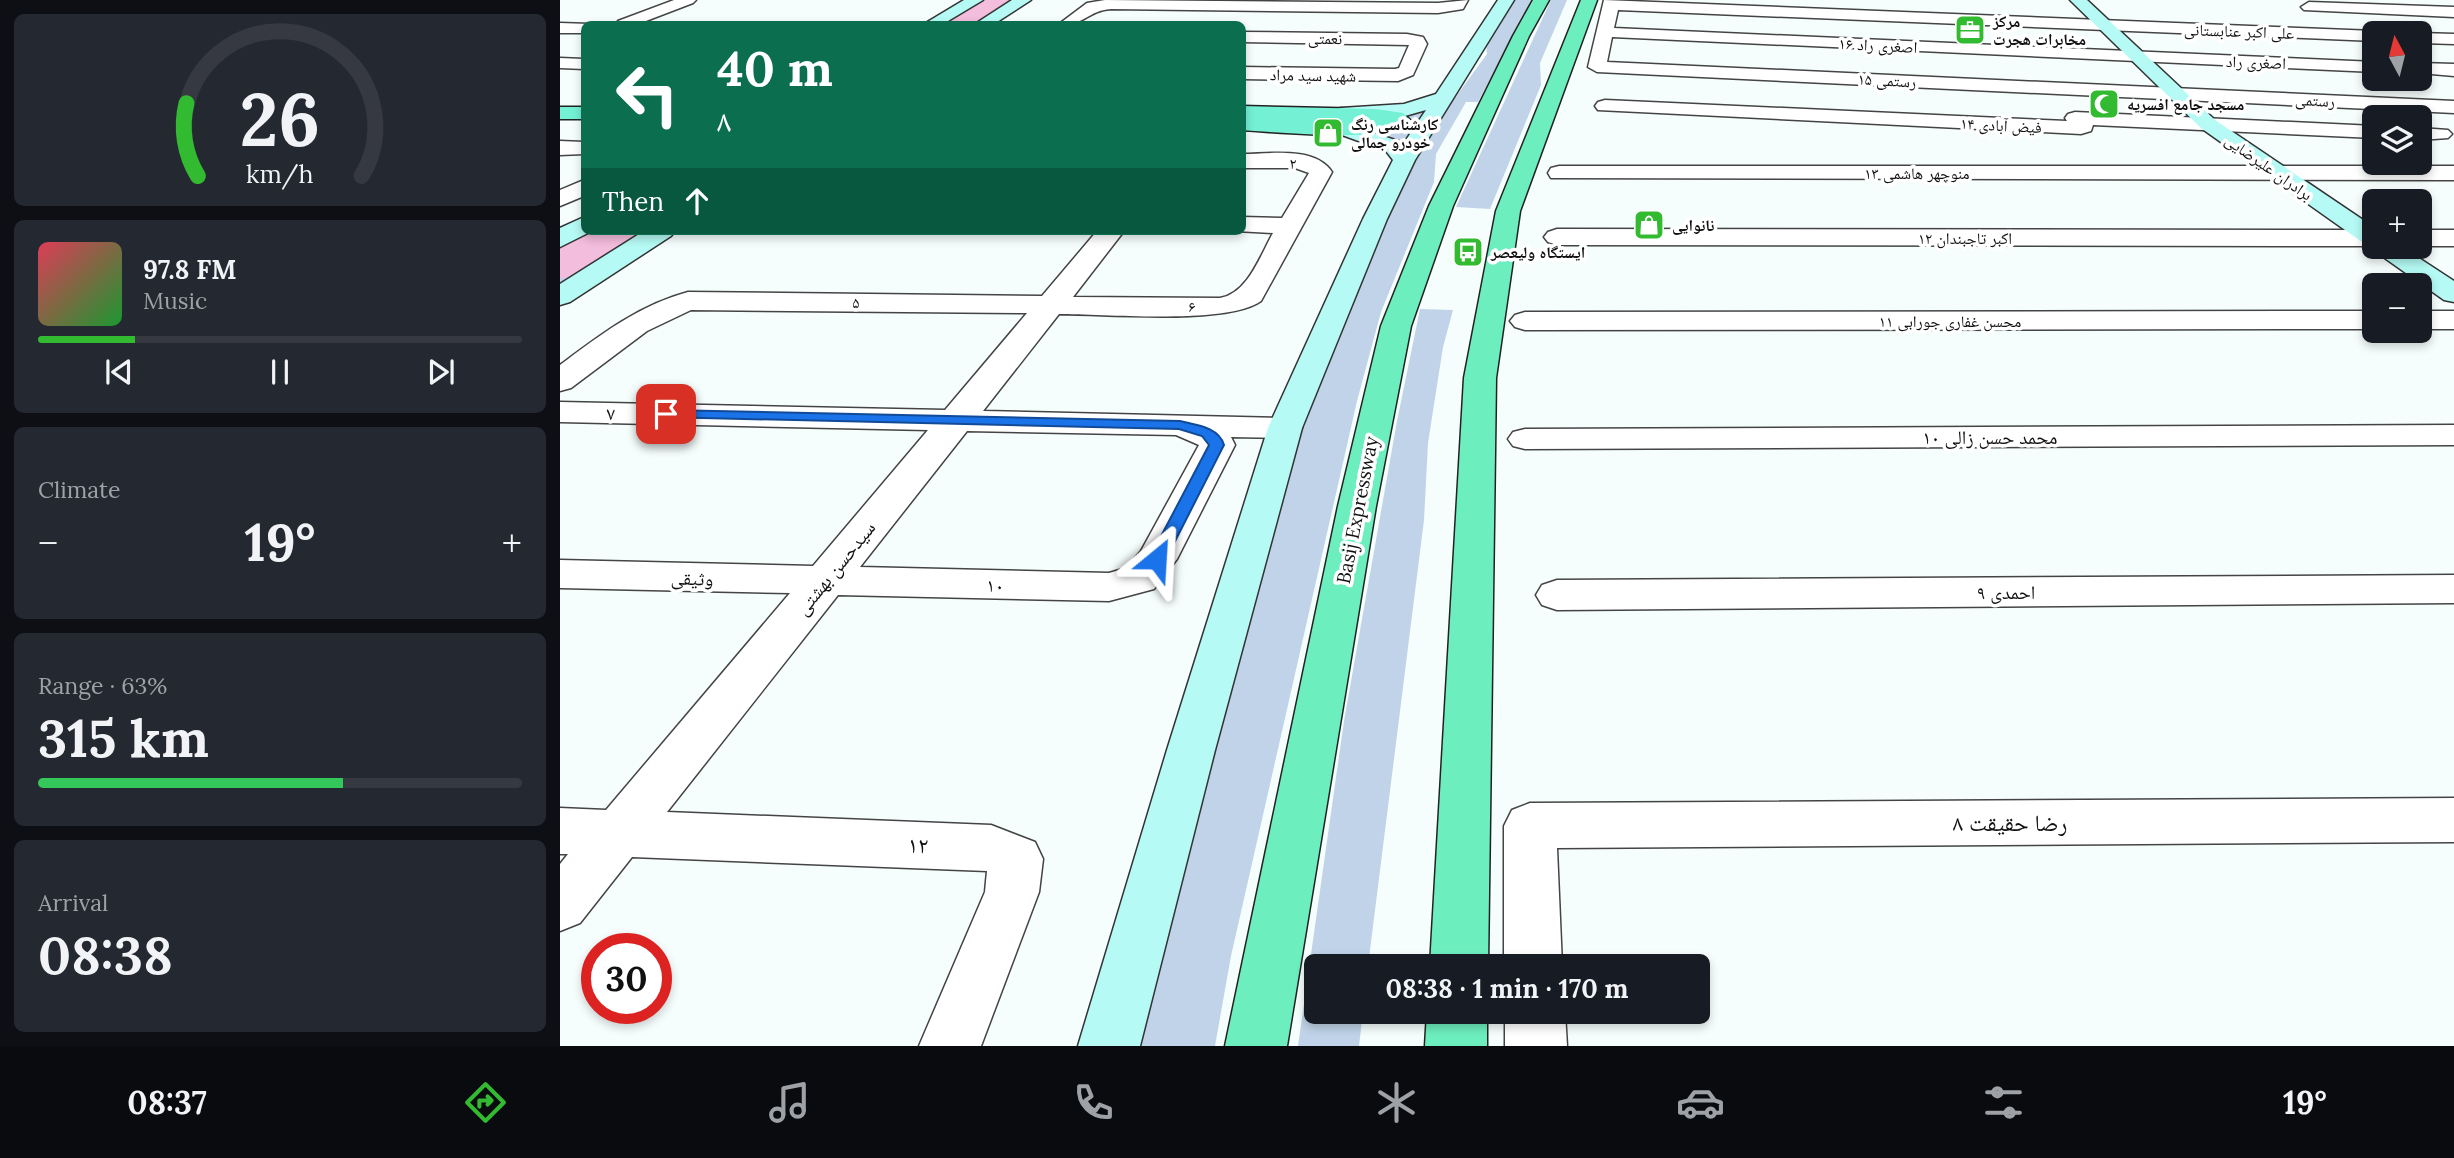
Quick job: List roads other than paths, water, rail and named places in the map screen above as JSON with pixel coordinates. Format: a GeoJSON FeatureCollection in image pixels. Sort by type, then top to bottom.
{"type":"FeatureCollection","features":[{"type":"Feature","properties":{"kind":"highway","name":"Basij Expressway"},"geometry":{"type":"LineString","coordinates":[[1256,1046],[1357,506],[1396,326],[1441,206],[1521,36],[1541,0]]}},
{"type":"Feature","properties":{"kind":"highway"},"geometry":{"type":"LineString","coordinates":[[1459,954],[1480,378],[1508,211],[1610,13]]}},
{"type":"Feature","properties":{"kind":"highway"},"geometry":{"type":"LineString","coordinates":[[1456,1046],[1457,1024]]}},
{"type":"Feature","properties":{"kind":"main road"},"geometry":{"type":"LineString","coordinates":[[937,21],[975,0]]}},
{"type":"Feature","properties":{"kind":"main road"},"geometry":{"type":"LineString","coordinates":[[988,21],[1023,0]]}},
{"type":"Feature","properties":{"kind":"main road"},"geometry":{"type":"LineString","coordinates":[[1109,1046],[1284,428],[1375,219],[1403,164],[1506,0]]}},
{"type":"Feature","properties":{"kind":"main road","name":"برادران علیرضایی"},"geometry":{"type":"LineString","coordinates":[[2078,0],[2208,124],[2362,231]]}},
{"type":"Feature","properties":{"kind":"main road"},"geometry":{"type":"LineString","coordinates":[[1246,124],[1336,121],[1405,110],[1445,98]]}},
{"type":"Feature","properties":{"kind":"main road"},"geometry":{"type":"LineString","coordinates":[[560,99],[581,100]]}},
{"type":"Feature","properties":{"kind":"main road"},"geometry":{"type":"LineString","coordinates":[[1246,112],[1336,121],[1394,146],[1401,151],[1403,164]]}},
{"type":"Feature","properties":{"kind":"main road"},"geometry":{"type":"LineString","coordinates":[[560,113],[581,113]]}},
{"type":"Feature","properties":{"kind":"main road"},"geometry":{"type":"LineString","coordinates":[[560,239],[581,227]]}},
{"type":"Feature","properties":{"kind":"main road"},"geometry":{"type":"LineString","coordinates":[[560,296],[656,235]]}},
{"type":"Feature","properties":{"kind":"main road","name":"برادران علیرضایی"},"geometry":{"type":"LineString","coordinates":[[2403,259],[2454,294]]}},
{"type":"Feature","properties":{"kind":"street"},"geometry":{"type":"LineString","coordinates":[[632,21],[688,0]]}},
{"type":"Feature","properties":{"kind":"street"},"geometry":{"type":"LineString","coordinates":[[1252,74],[1288,38],[1315,3]]}},
{"type":"Feature","properties":{"kind":"street"},"geometry":{"type":"LineString","coordinates":[[1071,21],[1092,6],[1100,4],[1454,4]]}},
{"type":"Feature","properties":{"kind":"street"},"geometry":{"type":"LineString","coordinates":[[2288,6],[2454,12]]}},
{"type":"Feature","properties":{"kind":"street","name":"علی اکبر عنابستانی"},"geometry":{"type":"LineString","coordinates":[[1610,13],[2104,25],[2362,35]]}},
{"type":"Feature","properties":{"kind":"street","name":"اصغری راد ۱۶"},"geometry":{"type":"LineString","coordinates":[[1610,13],[2138,57]]}},
{"type":"Feature","properties":{"kind":"street","name":"رستمی ۱۵"},"geometry":{"type":"LineString","coordinates":[[1610,13],[1597,66],[2177,93]]}},
{"type":"Feature","properties":{"kind":"street"},"geometry":{"type":"LineString","coordinates":[[560,28],[581,28]]}},
{"type":"Feature","properties":{"kind":"street","name":"نعمتی"},"geometry":{"type":"LineString","coordinates":[[1246,37],[1417,41],[1407,71],[1384,76]]}},
{"type":"Feature","properties":{"kind":"street"},"geometry":{"type":"LineString","coordinates":[[2432,38],[2454,39]]}},
{"type":"Feature","properties":{"kind":"street","name":"اصغری راد"},"geometry":{"type":"LineString","coordinates":[[2138,57],[2362,66]]}},
{"type":"Feature","properties":{"kind":"street"},"geometry":{"type":"LineString","coordinates":[[560,63],[581,64]]}},
{"type":"Feature","properties":{"kind":"street"},"geometry":{"type":"LineString","coordinates":[[2432,69],[2454,70]]}},
{"type":"Feature","properties":{"kind":"street","name":"شهید سید مراد"},"geometry":{"type":"LineString","coordinates":[[1252,74],[1384,76]]}},
{"type":"Feature","properties":{"kind":"street","name":"رستمی"},"geometry":{"type":"LineString","coordinates":[[2177,93],[2454,107]]}},
{"type":"Feature","properties":{"kind":"street","name":"فیض آبادی ۱۴"},"geometry":{"type":"LineString","coordinates":[[1605,106],[2081,128],[2084,127],[2075,118],[2362,131]]}},
{"type":"Feature","properties":{"kind":"street"},"geometry":{"type":"LineString","coordinates":[[560,148],[581,148]]}},
{"type":"Feature","properties":{"kind":"street","name":"۲"},"geometry":{"type":"LineString","coordinates":[[1246,162],[1299,163],[1315,166],[1321,172],[1291,226]]}},
{"type":"Feature","properties":{"kind":"street","name":"منوچهر هاشمی ۱۳"},"geometry":{"type":"LineString","coordinates":[[1559,173],[2454,173]]}},
{"type":"Feature","properties":{"kind":"street"},"geometry":{"type":"LineString","coordinates":[[560,199],[581,188]]}},
{"type":"Feature","properties":{"kind":"street"},"geometry":{"type":"LineString","coordinates":[[1246,225],[1291,226]]}},
{"type":"Feature","properties":{"kind":"street","name":"۶"},"geometry":{"type":"LineString","coordinates":[[1051,304],[1220,307],[1240,303],[1251,295],[1291,226]]}},
{"type":"Feature","properties":{"kind":"street","name":"سیدحسن بهشتی"},"geometry":{"type":"LineString","coordinates":[[560,905],[1108,235]]}},
{"type":"Feature","properties":{"kind":"street","name":"اکبر تاجبندان ۱۲"},"geometry":{"type":"LineString","coordinates":[[1557,237],[2362,241]]}},
{"type":"Feature","properties":{"kind":"street"},"geometry":{"type":"LineString","coordinates":[[2432,238],[2454,238]]}},
{"type":"Feature","properties":{"kind":"street","name":"۵"},"geometry":{"type":"LineString","coordinates":[[560,380],[608,343],[663,309],[688,302],[710,300],[1051,304]]}},
{"type":"Feature","properties":{"kind":"street","name":"محسن غفاری جورابی ۱۱"},"geometry":{"type":"LineString","coordinates":[[1525,321],[2362,320]]}},
{"type":"Feature","properties":{"kind":"street"},"geometry":{"type":"LineString","coordinates":[[2432,320],[2454,320]]}},
{"type":"Feature","properties":{"kind":"street","name":"۷"},"geometry":{"type":"LineString","coordinates":[[560,412],[1284,428]]}},
{"type":"Feature","properties":{"kind":"street","name":"۱۰"},"geometry":{"type":"LineString","coordinates":[[824,582],[1109,587],[1140,579],[1157,559],[1217,445],[1215,438],[1207,433],[1180,425]]}},
{"type":"Feature","properties":{"kind":"street","name":"محمد حسن زالی ۱۰"},"geometry":{"type":"LineString","coordinates":[[1525,439],[2454,435]]}},
{"type":"Feature","properties":{"kind":"street","name":"وثیقی"},"geometry":{"type":"LineString","coordinates":[[560,574],[824,582]]}},
{"type":"Feature","properties":{"kind":"street","name":"احمدی ۹"},"geometry":{"type":"LineString","coordinates":[[1557,595],[2454,589]]}},
{"type":"Feature","properties":{"kind":"street","name":"رضا حقیقت ۸"},"geometry":{"type":"LineString","coordinates":[[1535,954],[1548,826],[2454,820]]}},
{"type":"Feature","properties":{"kind":"street"},"geometry":{"type":"LineString","coordinates":[[560,831],[619,833]]}},
{"type":"Feature","properties":{"kind":"street","name":"۱۲"},"geometry":{"type":"LineString","coordinates":[[619,833],[991,848],[1016,859],[1012,892],[950,1046]]}},
{"type":"Feature","properties":{"kind":"street"},"geometry":{"type":"LineString","coordinates":[[1535,1024],[1536,1046]]}},
{"type":"Feature","properties":{"kind":"waterway"},"geometry":{"type":"LineString","coordinates":[[963,21],[1000,0]]}},
{"type":"Feature","properties":{"kind":"waterway"},"geometry":{"type":"LineString","coordinates":[[560,266],[611,235]]}},
{"type":"Feature","properties":{"kind":"place","name":"مرکز مخابرات هجرت"},"geometry":{"type":"Point","coordinates":[1970,30]}},
{"type":"Feature","properties":{"kind":"place","name":"مسجد جامع افسریه"},"geometry":{"type":"Point","coordinates":[2104,104]}},
{"type":"Feature","properties":{"kind":"place","name":"کارشناسی رنگ خودرو جمالی"},"geometry":{"type":"Point","coordinates":[1328,133]}},
{"type":"Feature","properties":{"kind":"place","name":"نانوایی"},"geometry":{"type":"Point","coordinates":[1649,225]}},
{"type":"Feature","properties":{"kind":"place","name":"ایستگاه ولیعصر"},"geometry":{"type":"Point","coordinates":[1468,252]}}]}
